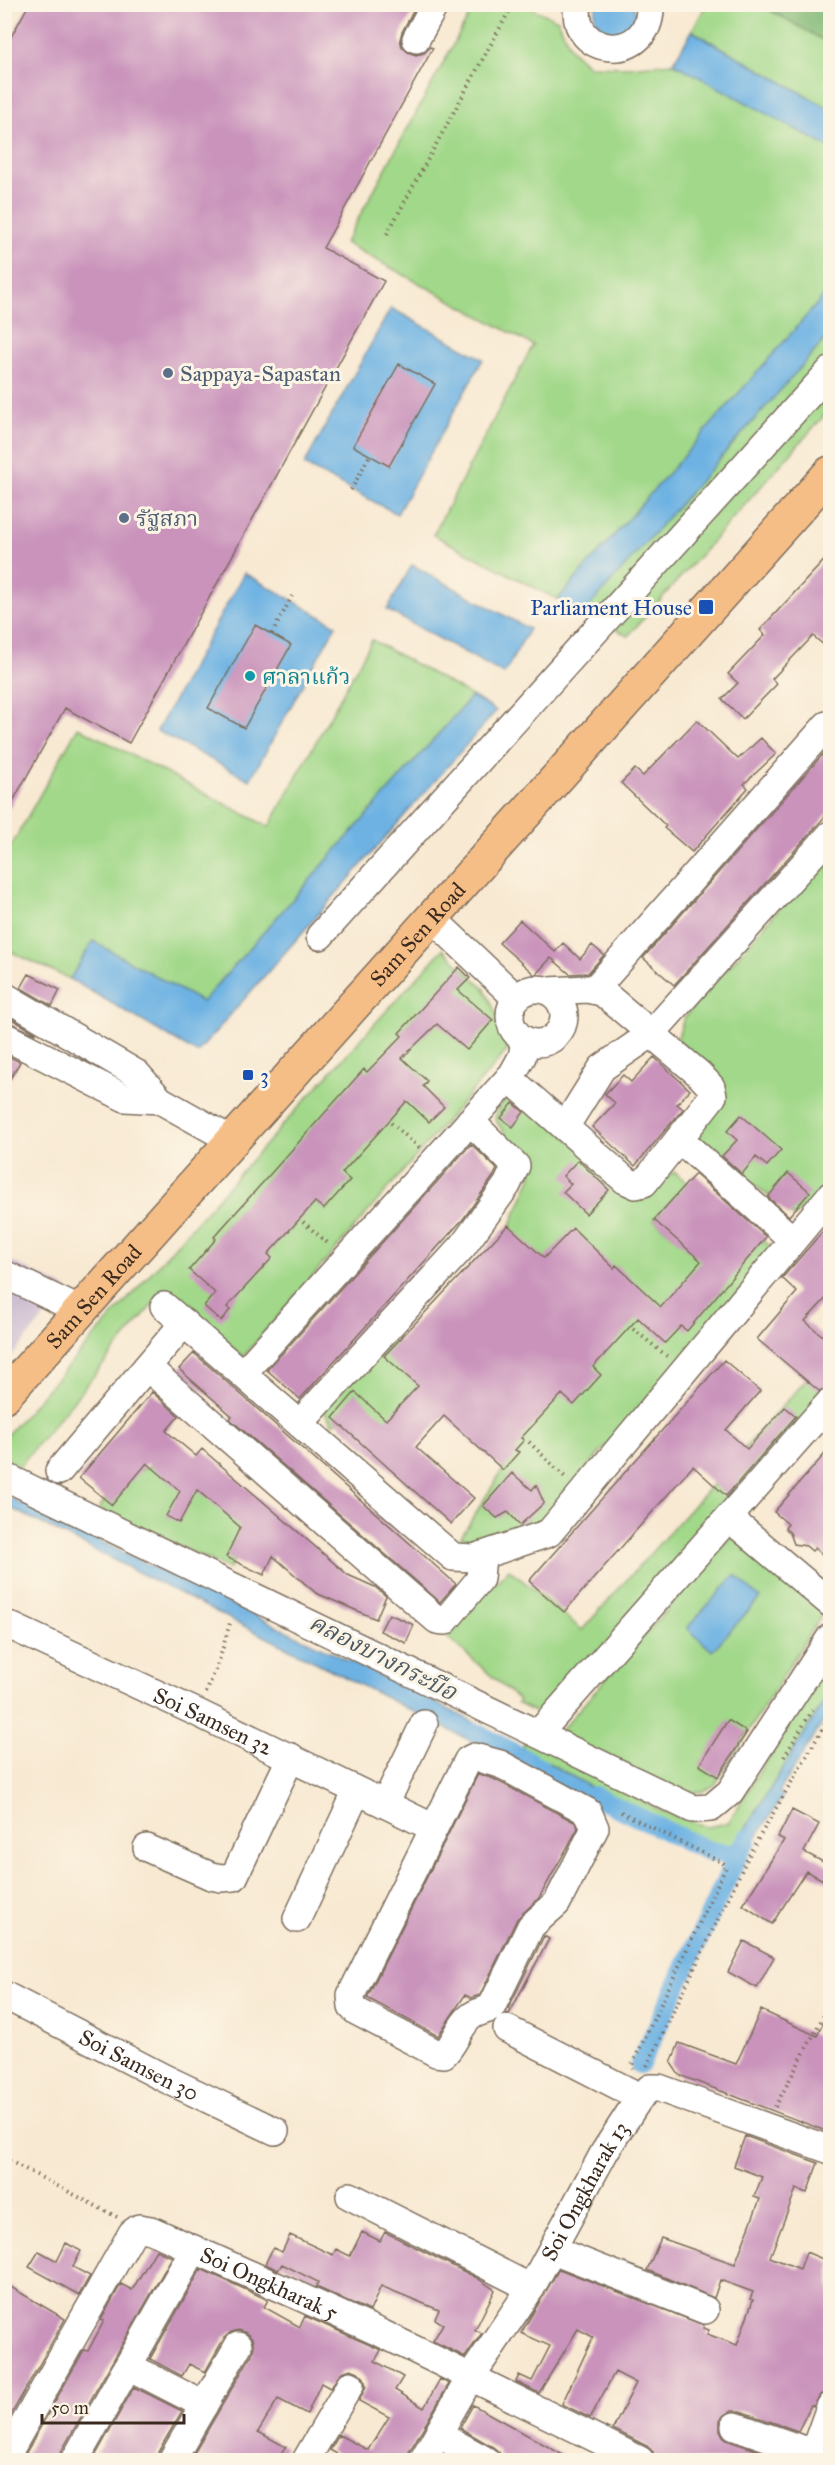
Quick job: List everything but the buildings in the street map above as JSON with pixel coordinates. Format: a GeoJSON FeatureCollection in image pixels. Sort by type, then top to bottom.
{"type":"FeatureCollection","features":[{"type":"Feature","properties":{"kind":"main road","name":"Sam Sen Road"},"geometry":{"type":"LineString","coordinates":[[4,1396],[831,473]]}},
{"type":"Feature","properties":{"kind":"street"},"geometry":{"type":"LineString","coordinates":[[416,39],[435,4]]}},
{"type":"Feature","properties":{"kind":"street"},"geometry":{"type":"LineString","coordinates":[[573,7],[578,23],[589,38],[605,47],[618,48],[629,45],[640,38],[649,21],[650,4]]}},
{"type":"Feature","properties":{"kind":"street"},"geometry":{"type":"LineString","coordinates":[[320,936],[831,371]]}},
{"type":"Feature","properties":{"kind":"street"},"geometry":{"type":"LineString","coordinates":[[594,990],[827,725],[831,728]]}},
{"type":"Feature","properties":{"kind":"street"},"geometry":{"type":"LineString","coordinates":[[565,1127],[602,1068],[651,1034],[831,835]]}},
{"type":"Feature","properties":{"kind":"street"},"geometry":{"type":"LineString","coordinates":[[432,918],[516,998]]}},
{"type":"Feature","properties":{"kind":"street"},"geometry":{"type":"LineString","coordinates":[[509,1078],[625,1180],[636,1185],[644,1183],[713,1096],[711,1087],[602,992],[531,989],[516,998],[511,1006],[510,1024],[515,1032],[525,1040],[538,1043],[547,1041],[561,1029],[564,1012],[556,996],[549,991]]}},
{"type":"Feature","properties":{"kind":"street"},"geometry":{"type":"LineString","coordinates":[[4,996],[137,1074],[160,1100],[233,1141]]}},
{"type":"Feature","properties":{"kind":"street"},"geometry":{"type":"LineString","coordinates":[[4,1036],[125,1098],[160,1100]]}},
{"type":"Feature","properties":{"kind":"street"},"geometry":{"type":"LineString","coordinates":[[243,1373],[509,1078],[522,1057],[525,1040]]}},
{"type":"Feature","properties":{"kind":"street"},"geometry":{"type":"LineString","coordinates":[[300,1423],[463,1246],[507,1185],[516,1166],[470,1121]]}},
{"type":"Feature","properties":{"kind":"street"},"geometry":{"type":"LineString","coordinates":[[678,1139],[793,1240]]}},
{"type":"Feature","properties":{"kind":"street"},"geometry":{"type":"LineString","coordinates":[[59,1471],[147,1367],[174,1314],[453,1557],[474,1558],[549,1533],[831,1196]]}},
{"type":"Feature","properties":{"kind":"street"},"geometry":{"type":"LineString","coordinates":[[4,1274],[81,1311]]}},
{"type":"Feature","properties":{"kind":"street"},"geometry":{"type":"LineString","coordinates":[[147,1367],[437,1620],[445,1621],[480,1579],[482,1555]]}},
{"type":"Feature","properties":{"kind":"street"},"geometry":{"type":"LineString","coordinates":[[515,1744],[588,1812],[595,1828],[557,1903],[531,1926],[491,2008],[474,2014],[451,2047],[444,2054],[436,2053],[352,2007],[351,1995],[428,1824],[468,1760],[474,1757],[483,1758],[515,1744],[729,1518],[831,1402]]}},
{"type":"Feature","properties":{"kind":"street"},"geometry":{"type":"LineString","coordinates":[[4,1476],[515,1744],[693,1809],[711,1808],[730,1792],[831,1638]]}},
{"type":"Feature","properties":{"kind":"street"},"geometry":{"type":"LineString","coordinates":[[729,1518],[831,1603]]}},
{"type":"Feature","properties":{"kind":"street","name":"Soi Samsen 32"},"geometry":{"type":"LineString","coordinates":[[4,1623],[291,1757],[428,1824]]}},
{"type":"Feature","properties":{"kind":"street"},"geometry":{"type":"LineString","coordinates":[[386,1804],[424,1724]]}},
{"type":"Feature","properties":{"kind":"street"},"geometry":{"type":"LineString","coordinates":[[147,1848],[211,1876],[234,1877],[291,1757]]}},
{"type":"Feature","properties":{"kind":"street"},"geometry":{"type":"LineString","coordinates":[[297,1919],[357,1791]]}},
{"type":"Feature","properties":{"kind":"street","name":"Soi Samsen 30"},"geometry":{"type":"LineString","coordinates":[[4,1995],[164,2078],[275,2131]]}},
{"type":"Feature","properties":{"kind":"street"},"geometry":{"type":"LineString","coordinates":[[507,2029],[644,2094],[650,2088],[659,2088],[831,2150]]}},
{"type":"Feature","properties":{"kind":"street","name":"Soi Ongkharak 13"},"geometry":{"type":"LineString","coordinates":[[423,2460],[470,2378],[531,2288],[605,2151],[644,2094]]}},
{"type":"Feature","properties":{"kind":"street"},"geometry":{"type":"LineString","coordinates":[[350,2196],[531,2288]]}},
{"type":"Feature","properties":{"kind":"street","name":"Soi Ongkharak 5"},"geometry":{"type":"LineString","coordinates":[[4,2460],[132,2233],[139,2228],[151,2230],[383,2334],[640,2460]]}},
{"type":"Feature","properties":{"kind":"street"},"geometry":{"type":"LineString","coordinates":[[75,2460],[194,2249]]}},
{"type":"Feature","properties":{"kind":"street"},"geometry":{"type":"LineString","coordinates":[[553,2250],[705,2310]]}},
{"type":"Feature","properties":{"kind":"street"},"geometry":{"type":"LineString","coordinates":[[172,2460],[238,2346]]}},
{"type":"Feature","properties":{"kind":"street"},"geometry":{"type":"LineString","coordinates":[[128,2366],[204,2404]]}},
{"type":"Feature","properties":{"kind":"street"},"geometry":{"type":"LineString","coordinates":[[306,2460],[350,2385]]}},
{"type":"Feature","properties":{"kind":"street"},"geometry":{"type":"LineString","coordinates":[[735,2426],[819,2458],[831,2407]]}},
{"type":"Feature","properties":{"kind":"street"},"geometry":{"type":"LineString","coordinates":[[438,2434],[485,2460]]}},
{"type":"Feature","properties":{"kind":"path"},"geometry":{"type":"LineString","coordinates":[[387,234],[513,4]]}},
{"type":"Feature","properties":{"kind":"path"},"geometry":{"type":"LineString","coordinates":[[351,490],[370,455]]}},
{"type":"Feature","properties":{"kind":"path"},"geometry":{"type":"LineString","coordinates":[[272,634],[292,596]]}},
{"type":"Feature","properties":{"kind":"path"},"geometry":{"type":"LineString","coordinates":[[391,1123],[435,1161]]}},
{"type":"Feature","properties":{"kind":"path"},"geometry":{"type":"LineString","coordinates":[[303,1222],[346,1259]]}},
{"type":"Feature","properties":{"kind":"path"},"geometry":{"type":"LineString","coordinates":[[633,1329],[684,1371]]}},
{"type":"Feature","properties":{"kind":"path"},"geometry":{"type":"LineString","coordinates":[[529,1442],[582,1494]]}},
{"type":"Feature","properties":{"kind":"path"},"geometry":{"type":"LineString","coordinates":[[198,1713],[219,1660],[230,1623]]}},
{"type":"Feature","properties":{"kind":"path"},"geometry":{"type":"LineString","coordinates":[[784,1757],[819,1700]]}},
{"type":"Feature","properties":{"kind":"path"},"geometry":{"type":"LineString","coordinates":[[644,2094],[645,2070],[650,2058],[741,1870],[831,1716]]}},
{"type":"Feature","properties":{"kind":"path"},"geometry":{"type":"LineString","coordinates":[[621,1812],[723,1863],[726,1867],[632,2065],[644,2094]]}},
{"type":"Feature","properties":{"kind":"path"},"geometry":{"type":"LineString","coordinates":[[764,2126],[831,2004]]}},
{"type":"Feature","properties":{"kind":"path"},"geometry":{"type":"LineString","coordinates":[[4,2158],[123,2220]]}},
{"type":"Feature","properties":{"kind":"shaded area"},"geometry":{"type":"Polygon","coordinates":[[[5,1258],[67,1289],[5,1365],[5,1258]]]}},
{"type":"Feature","properties":{"kind":"green space"},"geometry":{"type":"Polygon","coordinates":[[[765,4],[830,5],[830,44],[764,7],[765,4]]]}},
{"type":"Feature","properties":{"kind":"green space"},"geometry":{"type":"Polygon","coordinates":[[[475,5],[524,5],[558,20],[571,49],[589,66],[627,67],[673,63],[830,141],[830,409],[628,636],[433,535],[533,345],[345,243],[475,5]]]}},
{"type":"Feature","properties":{"kind":"green space"},"geometry":{"type":"Polygon","coordinates":[[[706,5],[830,5],[830,109],[692,31],[706,5]]]}},
{"type":"Feature","properties":{"kind":"green space"},"geometry":{"type":"Polygon","coordinates":[[[372,640],[472,696],[202,1003],[93,941],[70,979],[5,949],[5,857],[78,727],[269,827],[372,640]]]}},
{"type":"Feature","properties":{"kind":"green space"},"geometry":{"type":"Polygon","coordinates":[[[830,851],[830,1146],[828,1148],[830,1151],[830,1184],[794,1217],[694,1135],[725,1092],[677,1040],[684,1018],[830,851]]]}},
{"type":"Feature","properties":{"kind":"green space"},"geometry":{"type":"Polygon","coordinates":[[[443,949],[485,989],[511,1046],[243,1357],[166,1288],[18,1468],[5,1456],[5,1437],[443,949]]]}},
{"type":"Feature","properties":{"kind":"green space"},"geometry":{"type":"Polygon","coordinates":[[[515,1092],[636,1197],[674,1172],[688,1183],[654,1220],[714,1270],[760,1238],[774,1249],[706,1331],[531,1532],[474,1541],[461,1537],[503,1469],[476,1336],[512,1222],[532,1175],[495,1119],[498,1107],[515,1092]]]}},
{"type":"Feature","properties":{"kind":"green space"},"geometry":{"type":"Polygon","coordinates":[[[389,1334],[434,1381],[392,1433],[364,1405],[333,1424],[322,1408],[389,1334]]]}},
{"type":"Feature","properties":{"kind":"green space"},"geometry":{"type":"Polygon","coordinates":[[[830,1353],[830,1393],[544,1717],[517,1703],[519,1700],[446,1636],[509,1569],[582,1630],[830,1353]]]}},
{"type":"Feature","properties":{"kind":"green space"},"geometry":{"type":"Polygon","coordinates":[[[166,1460],[252,1530],[229,1569],[99,1509],[119,1479],[166,1460]]]}},
{"type":"Feature","properties":{"kind":"green space"},"geometry":{"type":"Polygon","coordinates":[[[732,1535],[825,1609],[715,1785],[701,1792],[679,1791],[556,1736],[732,1535]]]}},
{"type":"Feature","properties":{"kind":"green space"},"geometry":{"type":"Polygon","coordinates":[[[830,1657],[830,1692],[733,1849],[711,1848],[619,1803],[522,1748],[527,1736],[661,1811],[707,1827],[728,1823],[830,1657]]]}},
{"type":"Feature","properties":{"kind":"water"},"geometry":{"type":"Polygon","coordinates":[[[597,5],[633,5],[635,18],[631,27],[615,34],[605,32],[598,26],[595,17],[597,5]]]}},
{"type":"Feature","properties":{"kind":"water"},"geometry":{"type":"Polygon","coordinates":[[[692,31],[830,109],[830,148],[673,63],[692,31]]]}},
{"type":"Feature","properties":{"kind":"water"},"geometry":{"type":"Polygon","coordinates":[[[830,289],[830,334],[581,616],[558,599],[830,289]]]}},
{"type":"Feature","properties":{"kind":"water"},"geometry":{"type":"Polygon","coordinates":[[[391,308],[483,359],[397,514],[304,465],[391,308]]]}},
{"type":"Feature","properties":{"kind":"water"},"geometry":{"type":"Polygon","coordinates":[[[412,565],[529,629],[504,674],[387,610],[412,565]]]}},
{"type":"Feature","properties":{"kind":"water"},"geometry":{"type":"Polygon","coordinates":[[[244,573],[336,625],[250,780],[157,731],[244,573]]]}},
{"type":"Feature","properties":{"kind":"water"},"geometry":{"type":"Polygon","coordinates":[[[472,696],[496,711],[197,1053],[70,979],[93,941],[202,1002],[472,696]]]}},
{"type":"Feature","properties":{"kind":"water"},"geometry":{"type":"Polygon","coordinates":[[[4,1495],[502,1736],[493,1752],[5,1505],[4,1495]]]}},
{"type":"Feature","properties":{"kind":"water"},"geometry":{"type":"Polygon","coordinates":[[[735,1575],[760,1598],[712,1651],[687,1628],[735,1575]]]}},
{"type":"Feature","properties":{"kind":"water"},"geometry":{"type":"Polygon","coordinates":[[[830,1692],[830,1711],[779,1792],[783,1796],[737,1867],[728,1857],[830,1692]]]}},
{"type":"Feature","properties":{"kind":"water"},"geometry":{"type":"Polygon","coordinates":[[[522,1748],[619,1803],[613,1814],[513,1762],[522,1748]]]}},
{"type":"Feature","properties":{"kind":"waterway","name":"คลองบางกระบือ"},"geometry":{"type":"LineString","coordinates":[[475,1732],[539,1767]]}},
{"type":"Feature","properties":{"kind":"waterway","name":"คลองบางกระบือ"},"geometry":{"type":"LineString","coordinates":[[594,1796],[708,1851],[738,1855],[747,1839]]}},
{"type":"Feature","properties":{"kind":"waterway","name":"คลองบางกระบือ"},"geometry":{"type":"LineString","coordinates":[[640,2064],[738,1855]]}},
{"type":"Feature","properties":{"kind":"place","name":"Sappaya-Sapastan"},"geometry":{"type":"Point","coordinates":[168,373]}},
{"type":"Feature","properties":{"kind":"place","name":"รัฐสภา"},"geometry":{"type":"Point","coordinates":[124,518]}},
{"type":"Feature","properties":{"kind":"place","name":"Parliament House"},"geometry":{"type":"Point","coordinates":[706,607]}},
{"type":"Feature","properties":{"kind":"place","name":"ศาลาแก้ว"},"geometry":{"type":"Point","coordinates":[250,676]}},
{"type":"Feature","properties":{"kind":"place","name":"3"},"geometry":{"type":"Point","coordinates":[248,1075]}}]}
